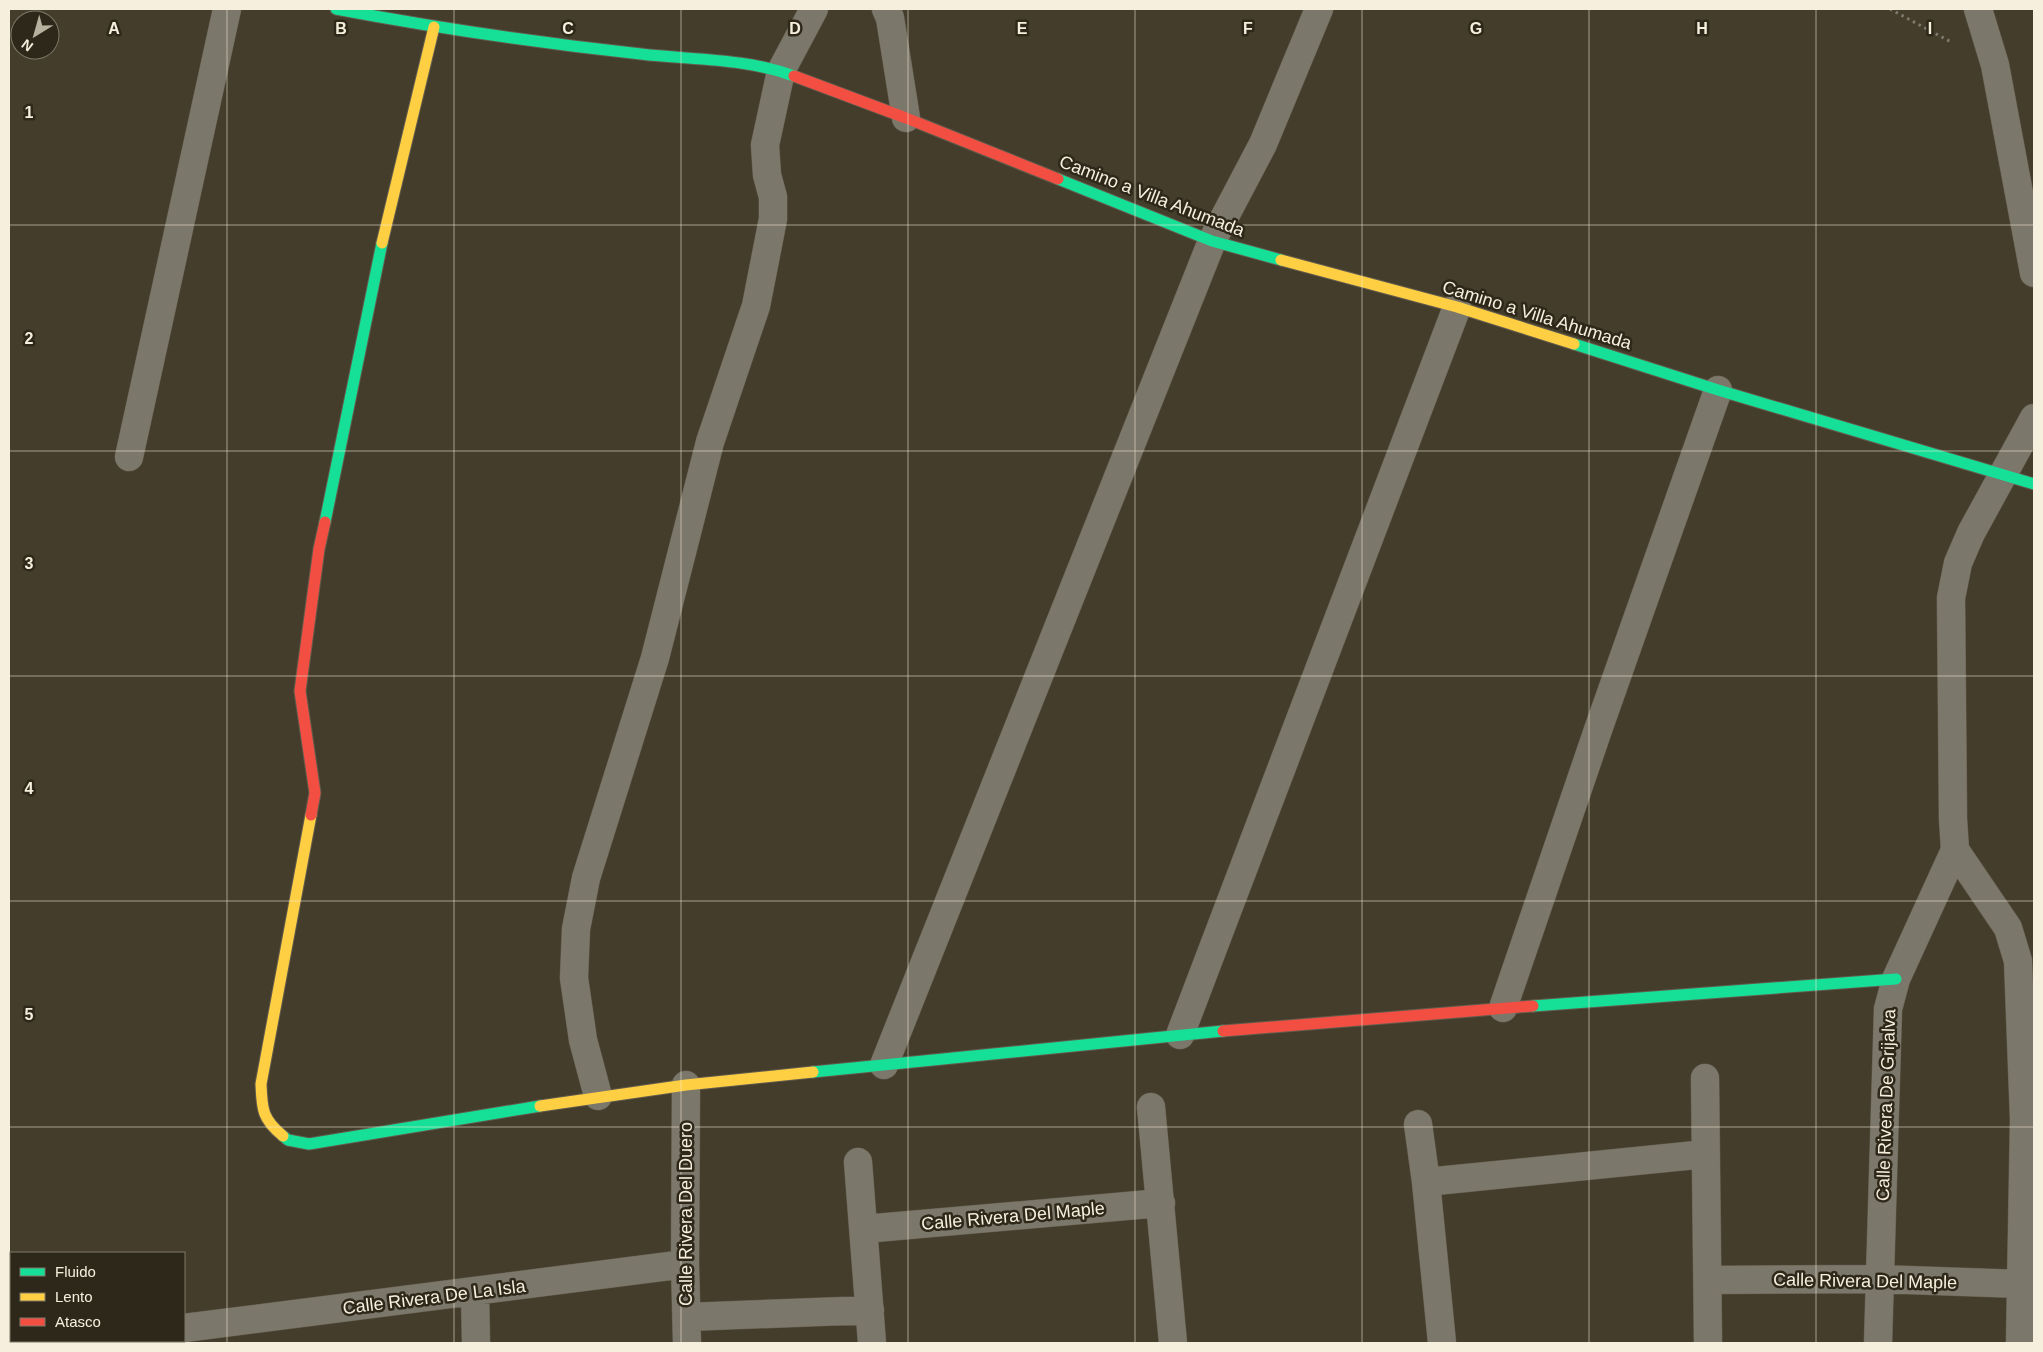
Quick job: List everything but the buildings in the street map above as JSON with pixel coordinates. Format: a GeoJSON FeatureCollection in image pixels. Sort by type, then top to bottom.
{"type":"FeatureCollection","features":[{"type":"Feature","properties":{"kind":"street"},"geometry":{"type":"LineString","coordinates":[[129,457],[227,9]]}},
{"type":"Feature","properties":{"kind":"street","name":"Camino a Villa Ahumada"},"geometry":{"type":"LineString","coordinates":[[336,9],[434,27],[641,54],[725,61],[781,71],[906,118],[1212,241],[1457,307],[1718,390],[2034,484]]}},
{"type":"Feature","properties":{"kind":"street"},"geometry":{"type":"LineString","coordinates":[[598,1096],[583,1040],[574,978],[576,928],[586,878],[655,658],[710,442],[756,306],[774,219],[772,197],[766,175],[766,145],[781,71],[814,9]]}},
{"type":"Feature","properties":{"kind":"street"},"geometry":{"type":"LineString","coordinates":[[886,9],[890,18],[906,118]]}},
{"type":"Feature","properties":{"kind":"street"},"geometry":{"type":"LineString","coordinates":[[884,1065],[1212,241],[1263,144],[1319,9]]}},
{"type":"Feature","properties":{"kind":"street"},"geometry":{"type":"LineString","coordinates":[[1978,9],[1995,66],[2034,273]]}},
{"type":"Feature","properties":{"kind":"street"},"geometry":{"type":"LineString","coordinates":[[434,27],[387,217],[319,549],[300,691],[315,793],[260,1084],[262,1109],[272,1127],[288,1140],[309,1144],[598,1096],[686,1085],[1180,1035],[1503,1008],[1896,979]]}},
{"type":"Feature","properties":{"kind":"street"},"geometry":{"type":"LineString","coordinates":[[1180,1035],[1457,307]]}},
{"type":"Feature","properties":{"kind":"street"},"geometry":{"type":"LineString","coordinates":[[1503,1008],[1599,727],[1718,390]]}},
{"type":"Feature","properties":{"kind":"street"},"geometry":{"type":"LineString","coordinates":[[2020,1343],[2029,1119],[2018,961],[2008,928],[1955,850],[1953,819],[1951,598],[1958,563],[1972,533],[2034,418]]}},
{"type":"Feature","properties":{"kind":"street","name":"Calle Rivera De Grijalva"},"geometry":{"type":"LineString","coordinates":[[1878,1343],[1888,1009],[1896,979],[1955,850]]}},
{"type":"Feature","properties":{"kind":"street"},"geometry":{"type":"LineString","coordinates":[[1706,1078],[1708,1343]]}},
{"type":"Feature","properties":{"kind":"street","name":"Calle Rivera Del Duero"},"geometry":{"type":"LineString","coordinates":[[686,1085],[685,1264],[687,1330]]}},
{"type":"Feature","properties":{"kind":"street"},"geometry":{"type":"LineString","coordinates":[[1152,1107],[1173,1343]]}},
{"type":"Feature","properties":{"kind":"street"},"geometry":{"type":"LineString","coordinates":[[1418,1124],[1426,1182],[1442,1343]]}},
{"type":"Feature","properties":{"kind":"street"},"geometry":{"type":"LineString","coordinates":[[1426,1182],[1706,1154]]}},
{"type":"Feature","properties":{"kind":"street"},"geometry":{"type":"LineString","coordinates":[[858,1162],[872,1343]]}},
{"type":"Feature","properties":{"kind":"street","name":"Calle Rivera Del Maple"},"geometry":{"type":"LineString","coordinates":[[864,1229],[1161,1203]]}},
{"type":"Feature","properties":{"kind":"street","name":"Calle Rivera De La Isla"},"geometry":{"type":"LineString","coordinates":[[185,1328],[220,1333],[475,1292],[685,1264]]}},
{"type":"Feature","properties":{"kind":"street","name":"Calle Rivera Del Maple"},"geometry":{"type":"LineString","coordinates":[[1708,1280],[1879,1280],[2021,1284]]}},
{"type":"Feature","properties":{"kind":"street"},"geometry":{"type":"LineString","coordinates":[[475,1292],[476,1343]]}},
{"type":"Feature","properties":{"kind":"street"},"geometry":{"type":"LineString","coordinates":[[687,1330],[870,1310]]}},
{"type":"Feature","properties":{"kind":"traffic: fast"},"geometry":{"type":"LineString","coordinates":[[336,9],[526,40],[641,54],[718,60],[757,66],[794,76]]}},
{"type":"Feature","properties":{"kind":"traffic: fast"},"geometry":{"type":"LineString","coordinates":[[1058,179],[1212,241],[1281,260]]}},
{"type":"Feature","properties":{"kind":"traffic: fast"},"geometry":{"type":"LineString","coordinates":[[325,522],[382,243]]}},
{"type":"Feature","properties":{"kind":"traffic: fast"},"geometry":{"type":"LineString","coordinates":[[1574,344],[1718,390],[2034,484]]}},
{"type":"Feature","properties":{"kind":"traffic: fast"},"geometry":{"type":"LineString","coordinates":[[1533,1006],[1896,979]]}},
{"type":"Feature","properties":{"kind":"traffic: fast"},"geometry":{"type":"LineString","coordinates":[[813,1072],[1223,1031]]}},
{"type":"Feature","properties":{"kind":"traffic: fast"},"geometry":{"type":"LineString","coordinates":[[283,1136],[288,1140],[309,1144],[540,1106]]}},
{"type":"Feature","properties":{"kind":"traffic: slow"},"geometry":{"type":"LineString","coordinates":[[382,243],[434,27]]}},
{"type":"Feature","properties":{"kind":"traffic: slow"},"geometry":{"type":"LineString","coordinates":[[1281,260],[1457,307],[1574,344]]}},
{"type":"Feature","properties":{"kind":"traffic: slow"},"geometry":{"type":"LineString","coordinates":[[283,1136],[271,1124],[264,1113],[261,1084],[311,815]]}},
{"type":"Feature","properties":{"kind":"traffic: slow"},"geometry":{"type":"LineString","coordinates":[[540,1106],[686,1085],[813,1072]]}},
{"type":"Feature","properties":{"kind":"traffic: jam"},"geometry":{"type":"LineString","coordinates":[[794,76],[906,118],[1058,179]]}},
{"type":"Feature","properties":{"kind":"traffic: jam"},"geometry":{"type":"LineString","coordinates":[[311,815],[315,793],[300,691],[319,549],[325,522]]}},
{"type":"Feature","properties":{"kind":"traffic: jam"},"geometry":{"type":"LineString","coordinates":[[1223,1031],[1533,1006]]}}]}
